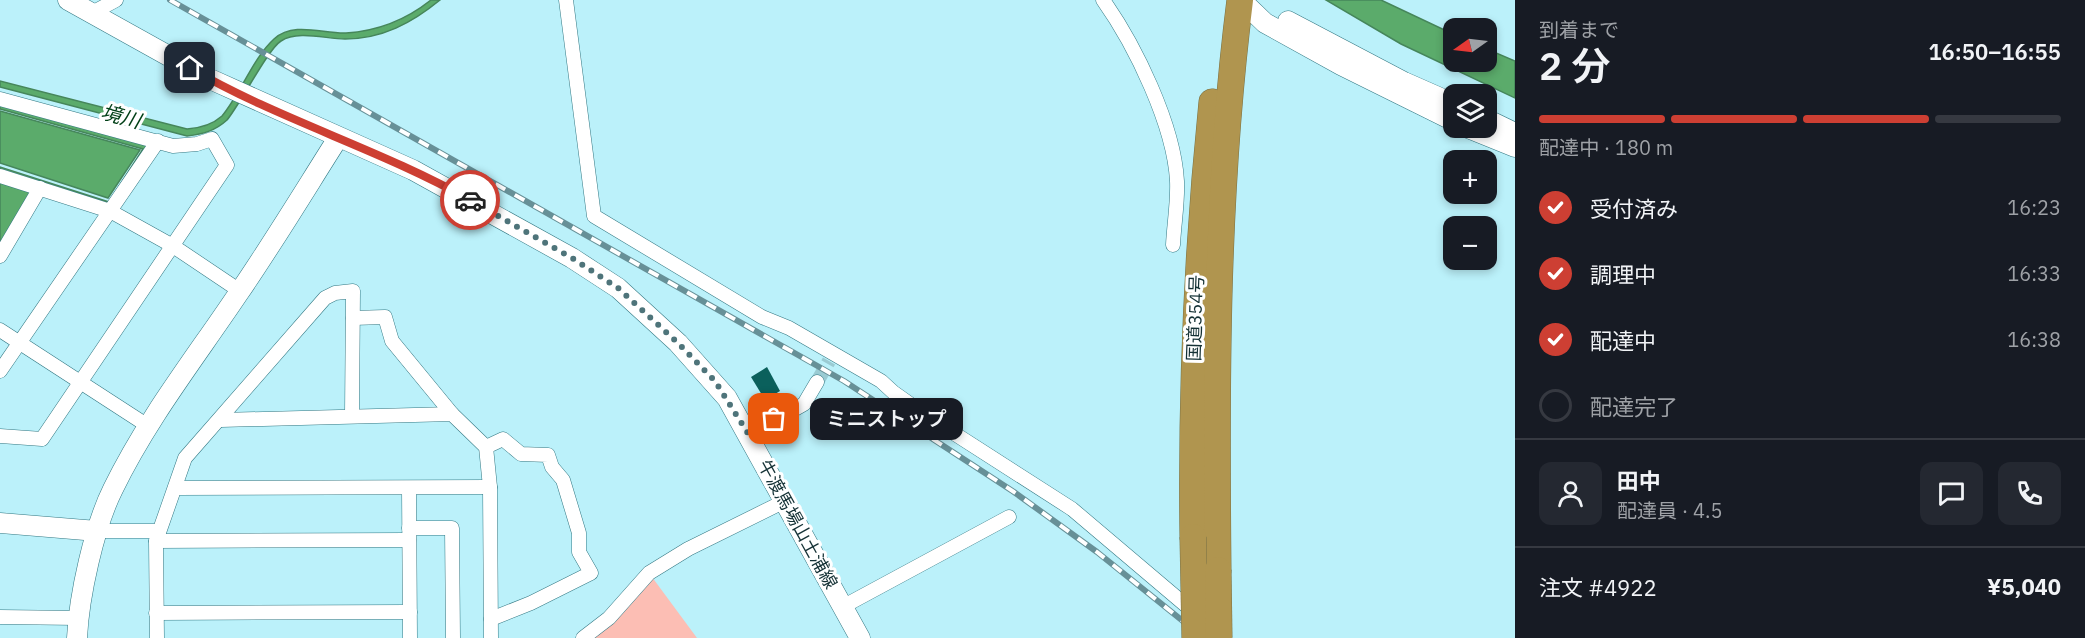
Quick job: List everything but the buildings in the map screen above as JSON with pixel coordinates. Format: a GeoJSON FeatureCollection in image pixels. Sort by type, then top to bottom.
{"type":"FeatureCollection","features":[{"type":"Feature","properties":{"kind":"highway","name":"国道354号"},"geometry":{"type":"LineString","coordinates":[[1195,638],[1191,410],[1199,241],[1222,0]]}},
{"type":"Feature","properties":{"kind":"highway","name":"国道354号"},"geometry":{"type":"LineString","coordinates":[[1219,638],[1216,400],[1219,257],[1224,158],[1241,0]]}},
{"type":"Feature","properties":{"kind":"street","name":"牛渡馬場山土浦線"},"geometry":{"type":"LineString","coordinates":[[68,0],[210,79],[414,170],[572,258],[618,288],[678,343],[715,381],[749,435],[860,638]]}},
{"type":"Feature","properties":{"kind":"street"},"geometry":{"type":"LineString","coordinates":[[92,13],[116,0]]}},
{"type":"Feature","properties":{"kind":"street"},"geometry":{"type":"LineString","coordinates":[[566,0],[594,216],[762,317],[830,356],[881,381],[893,393],[924,414],[1072,509],[1225,638]]}},
{"type":"Feature","properties":{"kind":"street"},"geometry":{"type":"LineString","coordinates":[[1103,0],[1136,53],[1172,148],[1177,181],[1173,245]]}},
{"type":"Feature","properties":{"kind":"street"},"geometry":{"type":"LineString","coordinates":[[1241,0],[1271,11],[1404,82],[1443,99]]}},
{"type":"Feature","properties":{"kind":"street"},"geometry":{"type":"LineString","coordinates":[[1241,0],[1265,23],[1341,65],[1443,116]]}},
{"type":"Feature","properties":{"kind":"street"},"geometry":{"type":"LineString","coordinates":[[0,99],[158,141],[185,146],[212,139],[227,165],[42,439],[0,436]]}},
{"type":"Feature","properties":{"kind":"street"},"geometry":{"type":"LineString","coordinates":[[1497,124],[1515,133]]}},
{"type":"Feature","properties":{"kind":"street"},"geometry":{"type":"LineString","coordinates":[[77,638],[78,618],[97,531],[112,490],[148,426],[240,291],[338,138]]}},
{"type":"Feature","properties":{"kind":"street"},"geometry":{"type":"LineString","coordinates":[[1493,138],[1515,147]]}},
{"type":"Feature","properties":{"kind":"street"},"geometry":{"type":"LineString","coordinates":[[0,371],[158,141]]}},
{"type":"Feature","properties":{"kind":"street"},"geometry":{"type":"LineString","coordinates":[[0,176],[110,211],[173,246],[240,291]]}},
{"type":"Feature","properties":{"kind":"street"},"geometry":{"type":"LineString","coordinates":[[0,256],[40,188]]}},
{"type":"Feature","properties":{"kind":"street"},"geometry":{"type":"LineString","coordinates":[[157,638],[157,536],[185,458],[221,420],[325,298],[335,293],[353,291],[352,415]]}},
{"type":"Feature","properties":{"kind":"street"},"geometry":{"type":"LineString","coordinates":[[353,318],[385,316],[392,341],[452,414],[486,447],[490,487],[491,638]]}},
{"type":"Feature","properties":{"kind":"street"},"geometry":{"type":"LineString","coordinates":[[0,330],[78,383],[148,426]]}},
{"type":"Feature","properties":{"kind":"street"},"geometry":{"type":"LineString","coordinates":[[749,435],[804,404],[817,382]]}},
{"type":"Feature","properties":{"kind":"street"},"geometry":{"type":"LineString","coordinates":[[221,420],[452,414]]}},
{"type":"Feature","properties":{"kind":"street"},"geometry":{"type":"LineString","coordinates":[[486,447],[503,439],[521,454],[548,455],[552,467],[563,480],[579,533],[579,552],[591,573],[531,603],[492,619]]}},
{"type":"Feature","properties":{"kind":"street"},"geometry":{"type":"LineString","coordinates":[[175,488],[490,487]]}},
{"type":"Feature","properties":{"kind":"street"},"geometry":{"type":"LineString","coordinates":[[409,488],[410,638]]}},
{"type":"Feature","properties":{"kind":"street"},"geometry":{"type":"LineString","coordinates":[[583,638],[609,618],[649,573],[688,549],[785,501]]}},
{"type":"Feature","properties":{"kind":"street"},"geometry":{"type":"LineString","coordinates":[[844,606],[1010,517]]}},
{"type":"Feature","properties":{"kind":"street"},"geometry":{"type":"LineString","coordinates":[[0,523],[157,536],[409,534],[452,528],[453,638]]}},
{"type":"Feature","properties":{"kind":"street"},"geometry":{"type":"LineString","coordinates":[[156,613],[410,612]]}},
{"type":"Feature","properties":{"kind":"street"},"geometry":{"type":"LineString","coordinates":[[0,616],[78,618]]}},
{"type":"Feature","properties":{"kind":"shaded area"},"geometry":{"type":"Polygon","coordinates":[[[649,573],[697,638],[583,638],[649,573]]]}},
{"type":"Feature","properties":{"kind":"water","name":"境川"},"geometry":{"type":"Polygon","coordinates":[[[431,0],[440,0],[419,16],[384,33],[345,39],[296,36],[281,41],[269,54],[227,120],[213,129],[198,134],[187,136],[0,87],[0,81],[187,129],[197,128],[210,124],[222,116],[260,56],[274,39],[282,34],[300,29],[337,33],[370,30],[402,19],[431,0]]]}},
{"type":"Feature","properties":{"kind":"water"},"geometry":{"type":"Polygon","coordinates":[[[1326,0],[1381,0],[1443,29],[1443,64],[1401,44],[1326,0]]]}},
{"type":"Feature","properties":{"kind":"water"},"geometry":{"type":"Polygon","coordinates":[[[1497,53],[1515,61],[1515,98],[1497,89],[1497,84],[1485,84],[1460,72],[1497,72],[1497,53]]]}},
{"type":"Feature","properties":{"kind":"water"},"geometry":{"type":"Polygon","coordinates":[[[0,102],[154,142],[109,208],[0,173],[0,167],[109,202],[143,149],[0,109],[0,102]]]}},
{"type":"Feature","properties":{"kind":"water"},"geometry":{"type":"Polygon","coordinates":[[[0,111],[140,150],[108,198],[0,163],[0,111]]]}},
{"type":"Feature","properties":{"kind":"water"},"geometry":{"type":"Polygon","coordinates":[[[0,182],[37,190],[0,251],[0,182]]]}},
{"type":"Feature","properties":{"kind":"tunnel"},"geometry":{"type":"LineString","coordinates":[[817,382],[829,361]]}},
{"type":"Feature","properties":{"kind":"railway"},"geometry":{"type":"LineString","coordinates":[[170,0],[844,381],[1014,492],[1097,552],[1204,638]]}},
{"type":"Feature","properties":{"kind":"way so far"},"geometry":{"type":"LineString","coordinates":[[470,200],[572,258],[618,288],[678,343],[715,381],[749,435],[774,419]]}},
{"type":"Feature","properties":{"kind":"place","name":"ミニストップ"},"geometry":{"type":"Point","coordinates":[774,419]}},
{"type":"Feature","properties":{"kind":"route"},"geometry":{"type":"LineString","coordinates":[[190,68],[338,138],[414,170],[470,200]]}}]}
